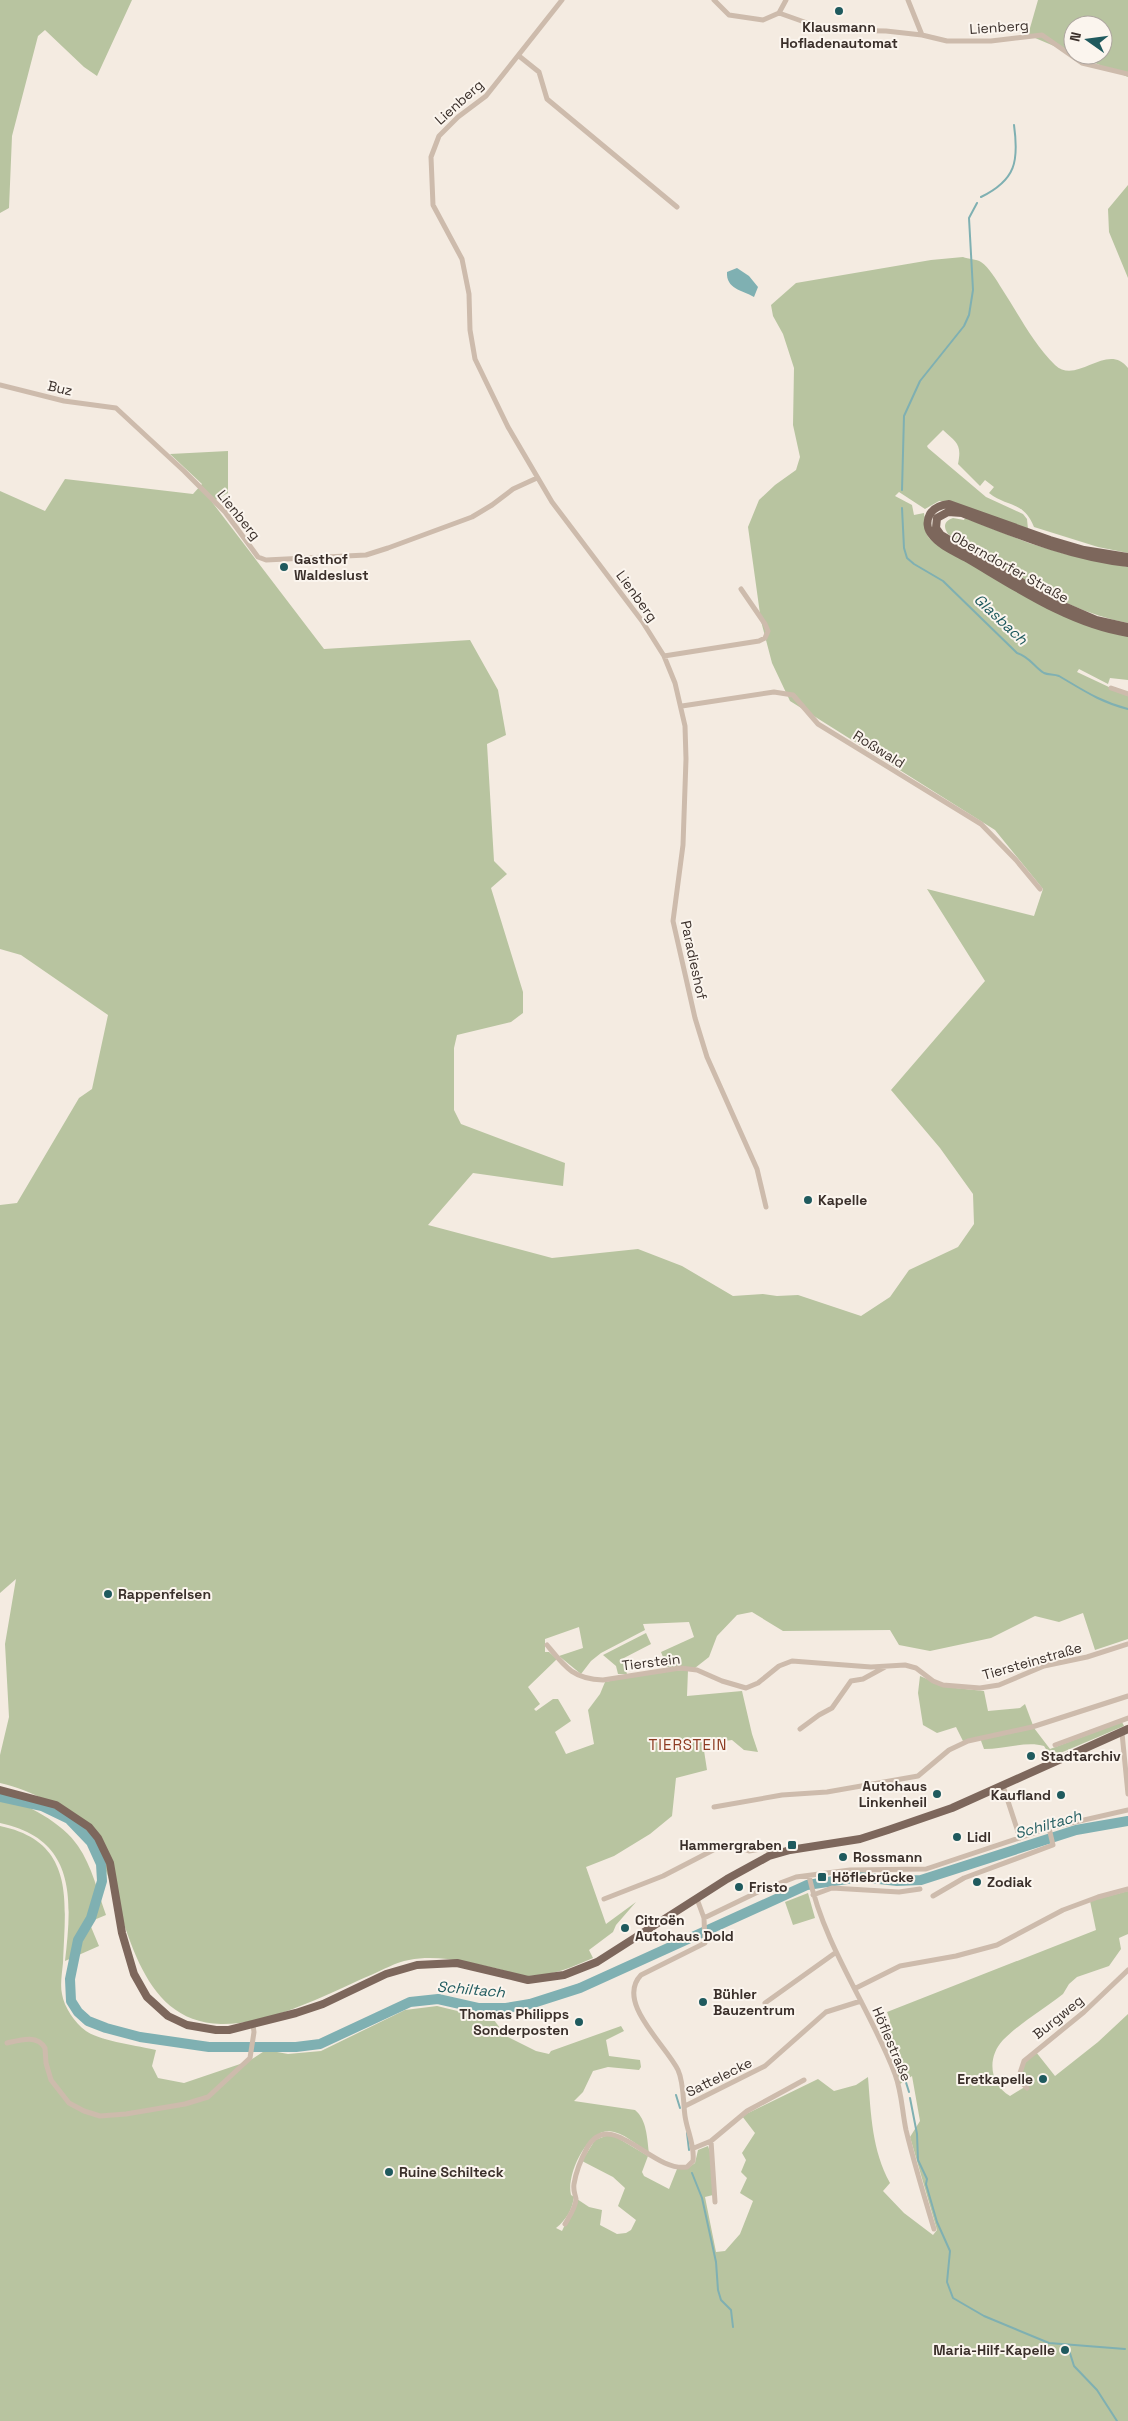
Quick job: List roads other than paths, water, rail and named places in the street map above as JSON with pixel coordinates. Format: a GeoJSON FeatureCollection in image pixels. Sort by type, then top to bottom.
{"type":"FeatureCollection","features":[{"type":"Feature","properties":{"kind":"main road","name":"Oberndorfer Straße"},"geometry":{"type":"LineString","coordinates":[[1128,557],[1084,550],[1050,540],[949,504],[938,506],[928,518],[927,524],[934,538],[993,574],[1074,617],[1095,625],[1128,633]]}},
{"type":"Feature","properties":{"kind":"main road","name":"Oberndorfer Straße"},"geometry":{"type":"LineString","coordinates":[[1128,563],[1101,560],[1044,544],[962,513],[948,512],[937,518],[936,528],[941,535],[1005,574],[1076,612],[1128,627]]}},
{"type":"Feature","properties":{"kind":"main road"},"geometry":{"type":"LineString","coordinates":[[0,1790],[56,1805],[80,1820],[98,1838],[110,1863],[120,1924],[134,1974],[147,1997],[177,2021],[202,2029],[229,2030],[253,2025],[322,2004],[386,1974],[417,1965],[457,1964],[516,1978],[536,1980],[564,1975],[597,1962],[770,1856],[879,1833],[952,1808],[1126,1732]]}},
{"type":"Feature","properties":{"kind":"street","name":"Lienberg"},"geometry":{"type":"LineString","coordinates":[[562,0],[486,96],[453,121],[439,136],[431,157],[433,205],[462,259],[469,294],[470,330],[475,359],[508,427],[552,502],[642,621],[664,656],[682,706]]}},
{"type":"Feature","properties":{"kind":"street"},"geometry":{"type":"LineString","coordinates":[[714,0],[729,15],[763,20],[780,13],[786,0]]}},
{"type":"Feature","properties":{"kind":"street"},"geometry":{"type":"LineString","coordinates":[[908,0],[922,35]]}},
{"type":"Feature","properties":{"kind":"street","name":"Lienberg"},"geometry":{"type":"LineString","coordinates":[[780,13],[827,30],[886,31],[922,35],[948,41],[991,42],[1042,35],[1082,63],[1128,74]]}},
{"type":"Feature","properties":{"kind":"street"},"geometry":{"type":"LineString","coordinates":[[519,56],[539,72],[547,99],[677,207]]}},
{"type":"Feature","properties":{"kind":"street","name":"Buz"},"geometry":{"type":"LineString","coordinates":[[0,385],[64,401],[116,408]]}},
{"type":"Feature","properties":{"kind":"street","name":"Lienberg"},"geometry":{"type":"LineString","coordinates":[[116,408],[184,470],[225,512],[258,557],[266,560],[366,555],[472,517],[513,489],[537,478]]}},
{"type":"Feature","properties":{"kind":"street"},"geometry":{"type":"LineString","coordinates":[[664,656],[759,641],[765,638],[768,631],[765,624],[741,588]]}},
{"type":"Feature","properties":{"kind":"street"},"geometry":{"type":"LineString","coordinates":[[1111,688],[1128,694]]}},
{"type":"Feature","properties":{"kind":"street","name":"Roßwald"},"geometry":{"type":"LineString","coordinates":[[682,706],[774,692],[793,695],[818,724],[981,824],[1016,860],[1040,889]]}},
{"type":"Feature","properties":{"kind":"street","name":"Paradieshof"},"geometry":{"type":"LineString","coordinates":[[682,706],[686,726],[684,820],[673,922],[693,1009],[707,1057],[757,1170],[766,1207]]}},
{"type":"Feature","properties":{"kind":"street","name":"Tiersteinstraße"},"geometry":{"type":"LineString","coordinates":[[764,1677],[780,1666],[792,1661],[885,1667],[905,1665],[916,1668],[933,1681],[942,1685],[980,1688],[999,1684],[1044,1666],[1087,1657],[1128,1644]]}},
{"type":"Feature","properties":{"kind":"street","name":"Tierstein"},"geometry":{"type":"LineString","coordinates":[[548,1645],[562,1663],[574,1674],[590,1679],[680,1668],[697,1670],[722,1681],[746,1688],[758,1683],[764,1677]]}},
{"type":"Feature","properties":{"kind":"street","name":"Tiersteinstraße"},"geometry":{"type":"LineString","coordinates":[[800,1730],[832,1708],[851,1681],[863,1679],[885,1667]]}},
{"type":"Feature","properties":{"kind":"street"},"geometry":{"type":"LineString","coordinates":[[714,1807],[782,1795],[826,1792],[918,1776],[949,1750],[968,1741],[1032,1727],[1128,1696]]}},
{"type":"Feature","properties":{"kind":"street"},"geometry":{"type":"LineString","coordinates":[[1055,1745],[1128,1718]]}},
{"type":"Feature","properties":{"kind":"street"},"geometry":{"type":"LineString","coordinates":[[1126,1732],[1128,1794]]}},
{"type":"Feature","properties":{"kind":"street"},"geometry":{"type":"LineString","coordinates":[[1003,1786],[1020,1838]]}},
{"type":"Feature","properties":{"kind":"street"},"geometry":{"type":"LineString","coordinates":[[705,1921],[762,1890],[796,1877],[809,1879],[850,1870],[926,1869],[1020,1838],[1128,1810]]}},
{"type":"Feature","properties":{"kind":"street"},"geometry":{"type":"LineString","coordinates":[[933,1896],[964,1878],[1053,1845],[1050,1831]]}},
{"type":"Feature","properties":{"kind":"street"},"geometry":{"type":"LineString","coordinates":[[604,1899],[663,1876],[708,1851],[727,1844],[749,1851],[766,1848],[770,1856]]}},
{"type":"Feature","properties":{"kind":"street","name":"Höflestraße"},"geometry":{"type":"LineString","coordinates":[[809,1879],[835,1953],[856,1988],[885,2050],[902,2096],[910,2147],[934,2229]]}},
{"type":"Feature","properties":{"kind":"street"},"geometry":{"type":"LineString","coordinates":[[812,1892],[832,1888],[899,1892],[920,1889]]}},
{"type":"Feature","properties":{"kind":"street"},"geometry":{"type":"LineString","coordinates":[[856,1988],[900,1966],[956,1956],[997,1945],[1076,1905],[1128,1889]]}},
{"type":"Feature","properties":{"kind":"street"},"geometry":{"type":"LineString","coordinates":[[566,2224],[576,2202],[573,2192],[574,2182],[580,2162],[596,2136],[609,2132],[618,2134],[660,2161],[682,2168],[692,2164],[694,2148],[679,2072],[646,2023],[634,2002],[632,1993],[634,1983],[641,1975],[702,1947],[705,1943],[705,1921],[697,1899]]}},
{"type":"Feature","properties":{"kind":"street"},"geometry":{"type":"LineString","coordinates":[[765,2003],[835,1953]]}},
{"type":"Feature","properties":{"kind":"street","name":"Burgweg"},"geometry":{"type":"LineString","coordinates":[[1027,2088],[1020,2081],[1019,2076],[1024,2061],[1090,2006],[1128,1970]]}},
{"type":"Feature","properties":{"kind":"street","name":"Sattelecke"},"geometry":{"type":"LineString","coordinates":[[685,2106],[765,2066],[826,2012],[861,2001]]}},
{"type":"Feature","properties":{"kind":"street"},"geometry":{"type":"LineString","coordinates":[[7,2043],[30,2038],[43,2044],[47,2054],[48,2071],[59,2091],[77,2108],[100,2116],[126,2114],[200,2102],[208,2097],[251,2055],[254,2036],[253,2025]]}},
{"type":"Feature","properties":{"kind":"street"},"geometry":{"type":"LineString","coordinates":[[694,2148],[711,2140],[747,2111],[804,2080]]}},
{"type":"Feature","properties":{"kind":"street"},"geometry":{"type":"LineString","coordinates":[[711,2140],[715,2202]]}},
{"type":"Feature","properties":{"kind":"water"},"geometry":{"type":"Polygon","coordinates":[[[737,268],[749,276],[758,287],[754,297],[732,286],[729,282],[727,272],[737,268]]]}},
{"type":"Feature","properties":{"kind":"waterway","name":"Glasbach"},"geometry":{"type":"LineString","coordinates":[[981,197],[1002,184],[1012,168],[1016,149],[1014,125]]}},
{"type":"Feature","properties":{"kind":"waterway","name":"Glasbach"},"geometry":{"type":"LineString","coordinates":[[902,490],[904,416],[920,381],[964,326],[969,315],[973,290],[969,218],[977,203]]}},
{"type":"Feature","properties":{"kind":"waterway","name":"Glasbach"},"geometry":{"type":"LineString","coordinates":[[902,508],[904,548],[907,558],[943,581],[1017,653],[1025,657],[1041,671],[1059,676],[1100,699],[1128,709]]}},
{"type":"Feature","properties":{"kind":"waterway","name":"Schiltach"},"geometry":{"type":"LineString","coordinates":[[0,1797],[42,1806],[69,1819],[91,1842],[101,1864],[102,1881],[91,1918],[78,1940],[70,1979],[71,2001],[78,2012],[88,2021],[106,2028],[140,2037],[209,2047],[296,2047],[320,2044],[410,2002],[438,1999],[478,2008],[506,2008],[530,2004],[580,1988],[807,1885],[861,1877],[897,1881],[921,1880],[1076,1830],[1128,1821]]}},
{"type":"Feature","properties":{"kind":"waterway"},"geometry":{"type":"LineString","coordinates":[[899,2060],[909,2092]]}},
{"type":"Feature","properties":{"kind":"waterway"},"geometry":{"type":"LineString","coordinates":[[676,2095],[680,2108]]}},
{"type":"Feature","properties":{"kind":"waterway"},"geometry":{"type":"LineString","coordinates":[[910,2098],[917,2134],[918,2160],[927,2179],[926,2184],[937,2222],[950,2251],[947,2282],[953,2298],[984,2316],[1049,2343],[1125,2349]]}},
{"type":"Feature","properties":{"kind":"waterway"},"geometry":{"type":"LineString","coordinates":[[687,2133],[689,2150]]}},
{"type":"Feature","properties":{"kind":"waterway"},"geometry":{"type":"LineString","coordinates":[[692,2173],[702,2198],[716,2262],[718,2290],[721,2300],[731,2310],[733,2327]]}},
{"type":"Feature","properties":{"kind":"waterway"},"geometry":{"type":"LineString","coordinates":[[1068,2347],[1074,2366],[1097,2390],[1117,2421]]}},
{"type":"Feature","properties":{"kind":"place","name":"Klausmann Hofladenautomat"},"geometry":{"type":"Point","coordinates":[839,11]}},
{"type":"Feature","properties":{"kind":"place","name":"Gasthof Waldeslust"},"geometry":{"type":"Point","coordinates":[284,567]}},
{"type":"Feature","properties":{"kind":"place","name":"Kapelle"},"geometry":{"type":"Point","coordinates":[808,1200]}},
{"type":"Feature","properties":{"kind":"place","name":"Rappenfelsen"},"geometry":{"type":"Point","coordinates":[108,1594]}},
{"type":"Feature","properties":{"kind":"place","name":"Stadtarchiv"},"geometry":{"type":"Point","coordinates":[1031,1756]}},
{"type":"Feature","properties":{"kind":"place","name":"Autohaus Linkenheil"},"geometry":{"type":"Point","coordinates":[937,1794]}},
{"type":"Feature","properties":{"kind":"place","name":"Kaufland"},"geometry":{"type":"Point","coordinates":[1061,1795]}},
{"type":"Feature","properties":{"kind":"place","name":"Lidl"},"geometry":{"type":"Point","coordinates":[957,1837]}},
{"type":"Feature","properties":{"kind":"place","name":"Hammergraben"},"geometry":{"type":"Point","coordinates":[792,1845]}},
{"type":"Feature","properties":{"kind":"place","name":"Rossmann"},"geometry":{"type":"Point","coordinates":[843,1857]}},
{"type":"Feature","properties":{"kind":"place","name":"Höflebrücke"},"geometry":{"type":"Point","coordinates":[822,1877]}},
{"type":"Feature","properties":{"kind":"place","name":"Zodiak"},"geometry":{"type":"Point","coordinates":[977,1882]}},
{"type":"Feature","properties":{"kind":"place","name":"Fristo"},"geometry":{"type":"Point","coordinates":[739,1887]}},
{"type":"Feature","properties":{"kind":"place","name":"Citroën Autohaus Dold"},"geometry":{"type":"Point","coordinates":[625,1928]}},
{"type":"Feature","properties":{"kind":"place","name":"Bühler Bauzentrum"},"geometry":{"type":"Point","coordinates":[703,2002]}},
{"type":"Feature","properties":{"kind":"place","name":"Thomas Philipps Sonderposten"},"geometry":{"type":"Point","coordinates":[579,2022]}},
{"type":"Feature","properties":{"kind":"place","name":"Eretkapelle"},"geometry":{"type":"Point","coordinates":[1043,2079]}},
{"type":"Feature","properties":{"kind":"place","name":"Ruine Schilteck"},"geometry":{"type":"Point","coordinates":[389,2172]}},
{"type":"Feature","properties":{"kind":"place","name":"Maria-Hilf-Kapelle"},"geometry":{"type":"Point","coordinates":[1065,2350]}},
{"type":"Feature","properties":{"kind":"district","name":"TIERSTEIN"},"geometry":{"type":"Point","coordinates":[688,1744]}}]}
